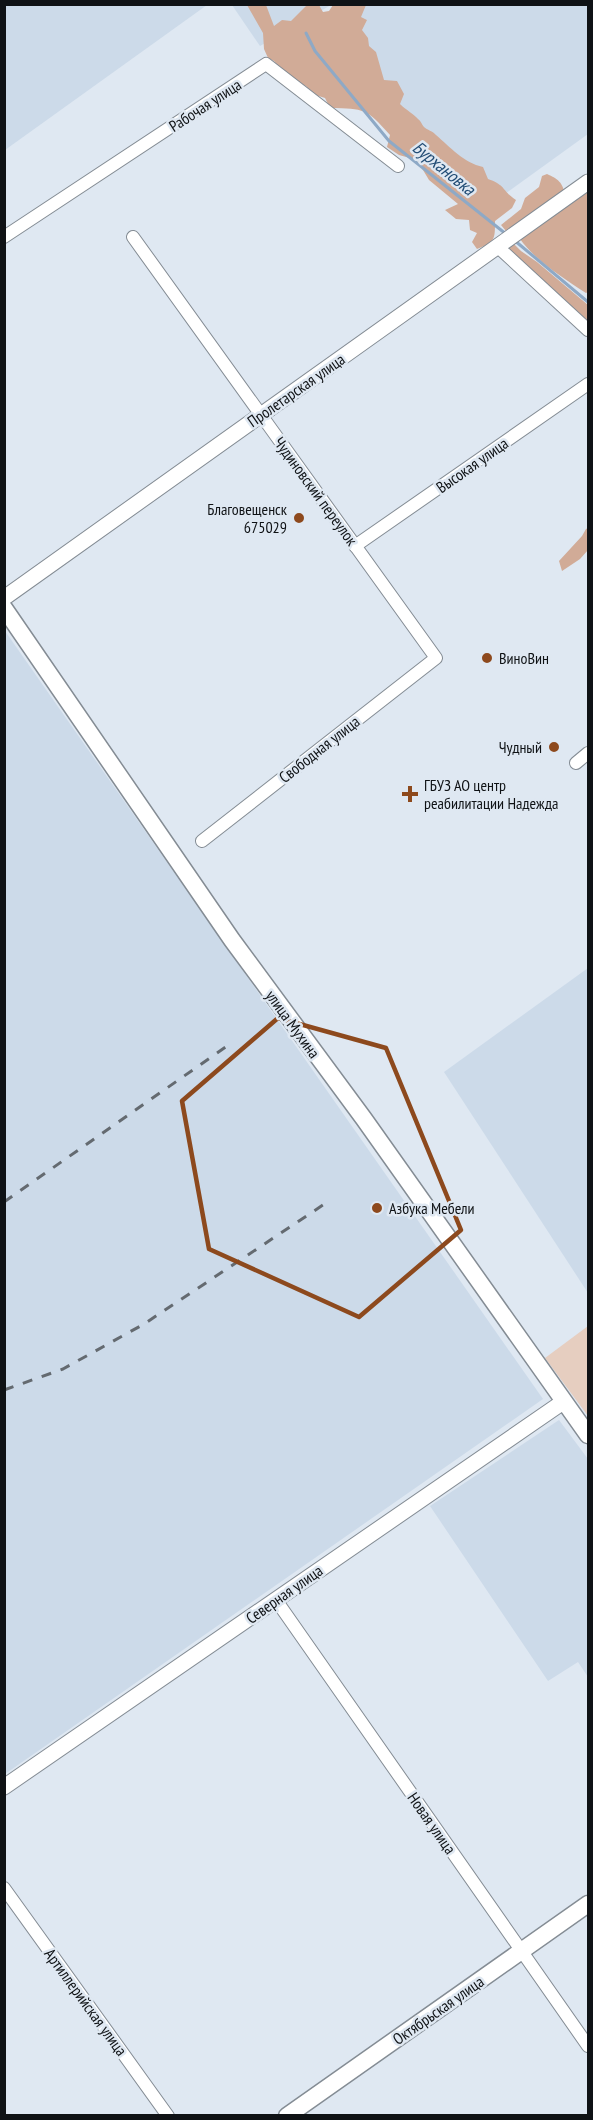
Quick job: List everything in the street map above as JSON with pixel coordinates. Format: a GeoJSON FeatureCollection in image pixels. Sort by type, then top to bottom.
{"type":"FeatureCollection","features":[{"type":"Feature","properties":{"kind":"main road","name":"улица Мухина"},"geometry":{"type":"LineString","coordinates":[[4,608],[225,930],[364,1119],[588,1435]]}},
{"type":"Feature","properties":{"kind":"main road","name":"Октябрьская улица"},"geometry":{"type":"LineString","coordinates":[[287,2115],[588,1904]]}},
{"type":"Feature","properties":{"kind":"street","name":"Рабочая улица"},"geometry":{"type":"LineString","coordinates":[[4,237],[266,64],[398,166]]}},
{"type":"Feature","properties":{"kind":"street","name":"Пролетарская улица"},"geometry":{"type":"LineString","coordinates":[[4,598],[588,182]]}},
{"type":"Feature","properties":{"kind":"street","name":"Чудиновский переулок"},"geometry":{"type":"LineString","coordinates":[[132,237],[436,658]]}},
{"type":"Feature","properties":{"kind":"street"},"geometry":{"type":"LineString","coordinates":[[506,241],[588,330]]}},
{"type":"Feature","properties":{"kind":"street","name":"Высокая улица"},"geometry":{"type":"LineString","coordinates":[[355,546],[588,384]]}},
{"type":"Feature","properties":{"kind":"street","name":"Свободная улица"},"geometry":{"type":"LineString","coordinates":[[202,841],[436,658]]}},
{"type":"Feature","properties":{"kind":"street"},"geometry":{"type":"LineString","coordinates":[[576,763],[588,753]]}},
{"type":"Feature","properties":{"kind":"street","name":"Северная улица"},"geometry":{"type":"LineString","coordinates":[[4,1787],[563,1402]]}},
{"type":"Feature","properties":{"kind":"street","name":"Новая улица"},"geometry":{"type":"LineString","coordinates":[[276,1600],[588,2046]]}},
{"type":"Feature","properties":{"kind":"street","name":"Артиллерийская улица"},"geometry":{"type":"LineString","coordinates":[[4,1888],[168,2115]]}},
{"type":"Feature","properties":{"kind":"highlighted area"},"geometry":{"type":"Polygon","coordinates":[[[278,1018],[386,1048],[461,1230],[359,1317],[209,1249],[182,1101],[278,1018]]]}},
{"type":"Feature","properties":{"kind":"shaded area"},"geometry":{"type":"Polygon","coordinates":[[[5,4],[207,4],[207,5],[5,150],[5,4]]]}},
{"type":"Feature","properties":{"kind":"shaded area"},"geometry":{"type":"Polygon","coordinates":[[[232,5],[331,5],[260,46],[232,5]]]}},
{"type":"Feature","properties":{"kind":"shaded area"},"geometry":{"type":"Polygon","coordinates":[[[247,5],[266,5],[274,26],[282,20],[291,21],[307,5],[319,5],[323,12],[329,11],[333,5],[366,5],[361,17],[367,20],[362,30],[368,38],[369,46],[376,52],[384,80],[397,81],[404,94],[400,104],[458,154],[483,167],[488,179],[501,186],[516,200],[512,208],[495,221],[493,240],[477,249],[472,242],[477,233],[470,230],[469,220],[456,219],[445,210],[458,204],[429,180],[417,160],[399,155],[387,147],[390,135],[370,115],[358,110],[330,108],[325,98],[312,94],[306,86],[296,84],[274,61],[268,58],[264,49],[263,33],[247,5]]]}},
{"type":"Feature","properties":{"kind":"shaded area"},"geometry":{"type":"Polygon","coordinates":[[[338,5],[588,5],[588,134],[498,199],[394,121],[338,5]]]}},
{"type":"Feature","properties":{"kind":"shaded area"},"geometry":{"type":"Polygon","coordinates":[[[547,174],[559,182],[565,196],[506,231],[501,225],[521,209],[525,198],[539,187],[542,176],[547,174]]]}},
{"type":"Feature","properties":{"kind":"shaded area"},"geometry":{"type":"Polygon","coordinates":[[[588,192],[588,292],[586,293],[542,262],[520,239],[581,194],[588,192]]]}},
{"type":"Feature","properties":{"kind":"shaded area"},"geometry":{"type":"Polygon","coordinates":[[[511,241],[588,305],[588,325],[503,246],[511,241]]]}},
{"type":"Feature","properties":{"kind":"shaded area"},"geometry":{"type":"Polygon","coordinates":[[[588,528],[588,550],[580,559],[562,571],[559,561],[588,528]]]}},
{"type":"Feature","properties":{"kind":"shaded area"},"geometry":{"type":"Polygon","coordinates":[[[5,631],[543,1399],[4,1774],[5,631]]]}},
{"type":"Feature","properties":{"kind":"shaded area"},"geometry":{"type":"Polygon","coordinates":[[[588,968],[588,1293],[444,1072],[588,968]]]}},
{"type":"Feature","properties":{"kind":"shaded area"},"geometry":{"type":"Polygon","coordinates":[[[588,1326],[588,1416],[545,1358],[588,1326]]]}},
{"type":"Feature","properties":{"kind":"shaded area"},"geometry":{"type":"Polygon","coordinates":[[[559,1420],[588,1459],[588,1677],[578,1662],[548,1681],[430,1506],[559,1420]]]}},
{"type":"Feature","properties":{"kind":"waterway","name":"Бурхановка"},"geometry":{"type":"LineString","coordinates":[[306,33],[315,51],[389,141],[506,234]]}},
{"type":"Feature","properties":{"kind":"waterway","name":"Бурхановка"},"geometry":{"type":"LineString","coordinates":[[514,240],[588,302]]}},
{"type":"Feature","properties":{"kind":"railway"},"geometry":{"type":"LineString","coordinates":[[4,1202],[227,1046]]}},
{"type":"Feature","properties":{"kind":"railway"},"geometry":{"type":"LineString","coordinates":[[4,1390],[63,1369],[144,1324],[329,1201]]}},
{"type":"Feature","properties":{"kind":"place","name":"Благовещенск 675029"},"geometry":{"type":"Point","coordinates":[299,518]}},
{"type":"Feature","properties":{"kind":"place","name":"ВиноВин"},"geometry":{"type":"Point","coordinates":[487,658]}},
{"type":"Feature","properties":{"kind":"place","name":"Чудный"},"geometry":{"type":"Point","coordinates":[554,747]}},
{"type":"Feature","properties":{"kind":"place","name":"ГБУЗ АО центр реабилитации Надежда"},"geometry":{"type":"Point","coordinates":[410,794]}},
{"type":"Feature","properties":{"kind":"place","name":"Азбука Мебели"},"geometry":{"type":"Point","coordinates":[377,1208]}}]}
